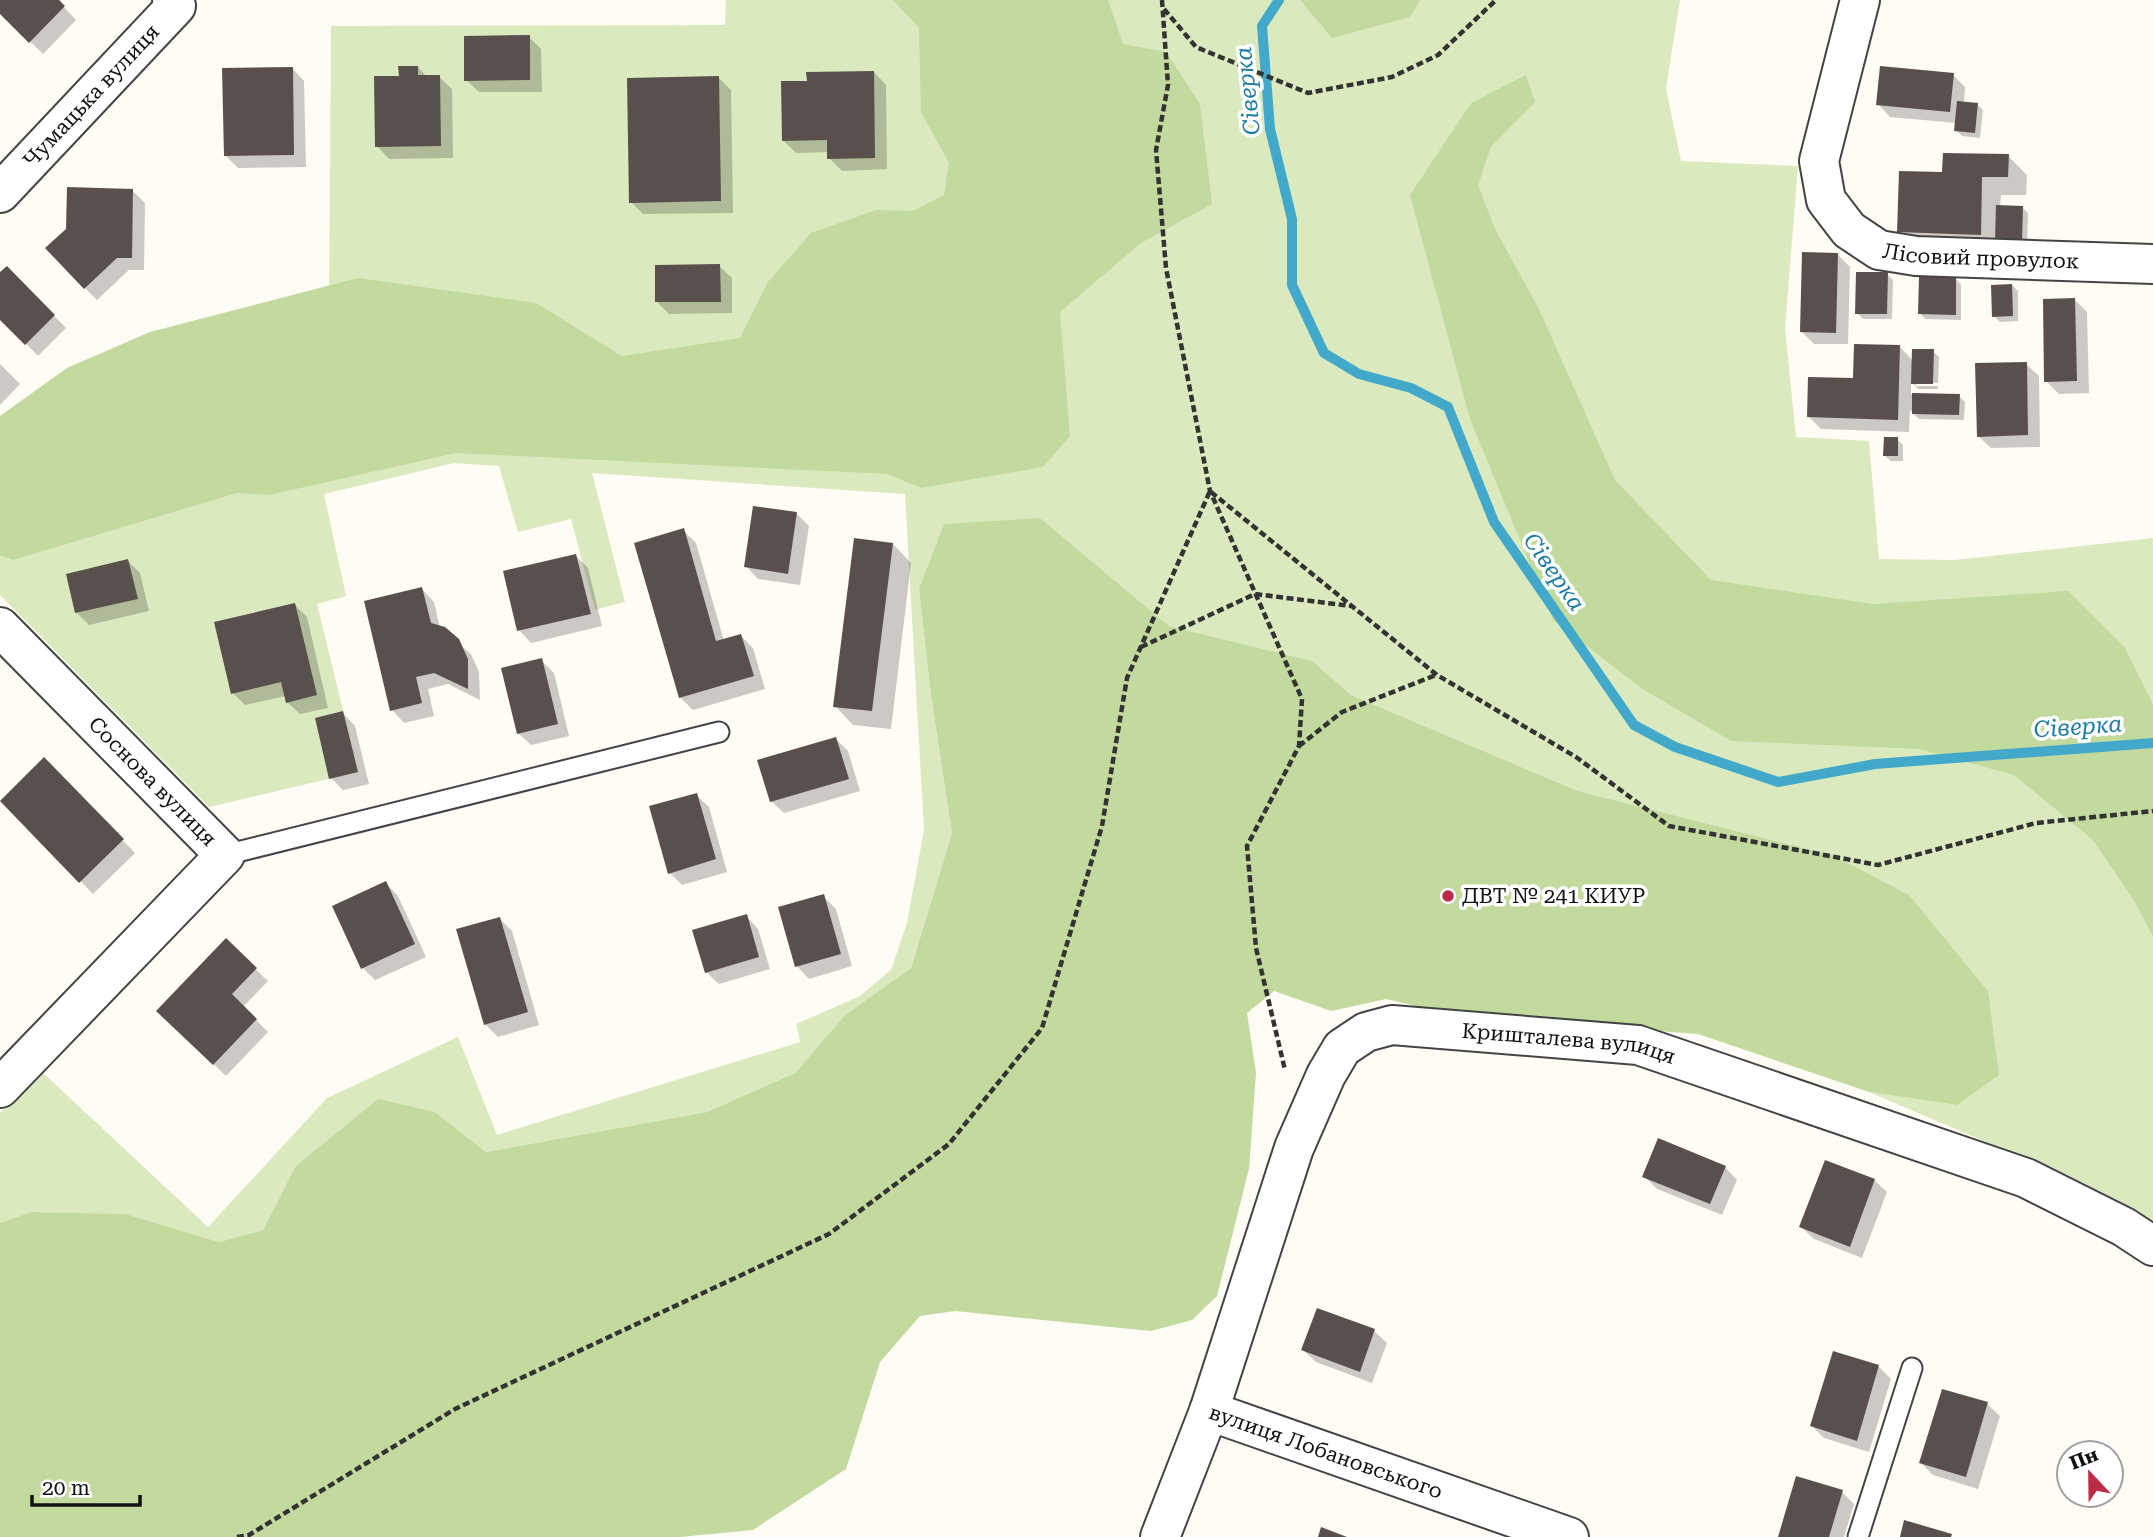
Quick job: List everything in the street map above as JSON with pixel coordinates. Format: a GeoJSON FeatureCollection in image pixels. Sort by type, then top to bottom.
{"type":"FeatureCollection","features":[{"type":"Feature","properties":{"kind":"street","name":"Лісовий провулок"},"geometry":{"type":"LineString","coordinates":[[1860,0],[1819,161],[1826,200],[1849,230],[1879,250],[1916,256],[2153,264]]}},
{"type":"Feature","properties":{"kind":"street","name":"Чумацька вулиця"},"geometry":{"type":"LineString","coordinates":[[0,193],[180,2]]}},
{"type":"Feature","properties":{"kind":"street","name":"Соснова вулиця"},"geometry":{"type":"LineString","coordinates":[[0,627],[225,855],[0,1088]]}},
{"type":"Feature","properties":{"kind":"street","name":"Кришталева вулиця"},"geometry":{"type":"LineString","coordinates":[[1209,1411],[1294,1148],[1326,1075],[1342,1048],[1366,1032],[1392,1025],[1638,1045],[2026,1178],[2124,1227],[2153,1246]]}},
{"type":"Feature","properties":{"kind":"street","name":"вулиця Лобановського"},"geometry":{"type":"LineString","coordinates":[[1160,1537],[1209,1411],[1569,1537]]}},
{"type":"Feature","properties":{"kind":"lane"},"geometry":{"type":"LineString","coordinates":[[225,855],[719,732]]}},
{"type":"Feature","properties":{"kind":"lane"},"geometry":{"type":"LineString","coordinates":[[1858,1537],[1912,1368]]}},
{"type":"Feature","properties":{"kind":"path"},"geometry":{"type":"LineString","coordinates":[[1163,0],[1168,85],[1156,150],[1166,268],[1210,491],[1302,699],[1298,746],[1247,846],[1256,948],[1283,1053],[1287,1080]]}},
{"type":"Feature","properties":{"kind":"path"},"geometry":{"type":"LineString","coordinates":[[1163,8],[1196,47],[1308,93],[1392,77],[1438,55],[1496,0]]}},
{"type":"Feature","properties":{"kind":"path"},"geometry":{"type":"LineString","coordinates":[[1210,491],[1437,675],[1576,757],[1669,826],[1878,864],[2036,824],[2153,811]]}},
{"type":"Feature","properties":{"kind":"path"},"geometry":{"type":"LineString","coordinates":[[237,1537],[248,1535],[455,1409],[829,1234],[948,1144],[1042,1028],[1102,826],[1127,678],[1210,491]]}},
{"type":"Feature","properties":{"kind":"path"},"geometry":{"type":"LineString","coordinates":[[1141,647],[1255,594],[1351,606]]}},
{"type":"Feature","properties":{"kind":"path"},"geometry":{"type":"LineString","coordinates":[[1298,746],[1342,712],[1437,675]]}},
{"type":"Feature","properties":{"kind":"green space"},"geometry":{"type":"Polygon","coordinates":[[[726,0],[1680,0],[1666,88],[1681,161],[1798,166],[1785,328],[1796,437],[1869,441],[1879,559],[1954,560],[2153,538],[2153,1227],[2049,1169],[1869,1092],[1957,1105],[1832,855],[1578,791],[1351,695],[1311,661],[1169,626],[1040,518],[919,589],[931,696],[952,833],[911,968],[845,1015],[795,1073],[707,1112],[486,1152],[435,1112],[295,1167],[263,1230],[219,1242],[126,1214],[31,1212],[0,1223],[0,1113],[41,1071],[208,1227],[327,1098],[458,1037],[497,1135],[800,1042],[796,1024],[860,996],[891,970],[907,923],[924,830],[905,494],[592,473],[625,602],[595,610],[571,519],[518,532],[499,466],[454,463],[324,494],[346,596],[317,604],[358,772],[209,807],[0,595],[0,451],[329,317],[331,26],[725,25],[726,0]]]}},
{"type":"Feature","properties":{"kind":"green space"},"geometry":{"type":"Polygon","coordinates":[[[893,0],[1108,0],[1123,44],[1166,52],[1200,104],[1212,204],[1141,243],[1060,312],[1070,436],[1043,467],[921,488],[888,474],[456,453],[269,495],[237,493],[13,560],[0,555],[0,416],[67,368],[150,332],[358,278],[536,303],[622,356],[740,338],[768,282],[811,233],[876,210],[913,211],[944,195],[949,163],[921,112],[919,28],[893,0]]]}},
{"type":"Feature","properties":{"kind":"green space"},"geometry":{"type":"Polygon","coordinates":[[[1300,0],[1420,0],[1410,17],[1332,38],[1300,0]]]}},
{"type":"Feature","properties":{"kind":"green space"},"geometry":{"type":"Polygon","coordinates":[[[1526,75],[1535,102],[1491,147],[1478,185],[1495,229],[1539,309],[1615,480],[1711,580],[1873,604],[2068,591],[2125,648],[2153,705],[2153,937],[2135,902],[2093,840],[2014,775],[1919,749],[1731,741],[1641,688],[1553,620],[1470,419],[1410,195],[1471,103],[1526,75]]]}},
{"type":"Feature","properties":{"kind":"green space"},"geometry":{"type":"Polygon","coordinates":[[[1040,518],[1169,626],[1312,661],[1351,695],[1578,791],[1832,855],[1909,895],[1988,991],[1999,1075],[1957,1105],[1869,1092],[1698,1034],[1463,1017],[1386,999],[1331,1011],[1274,991],[1247,1013],[1256,1073],[1249,1169],[1217,1296],[1192,1320],[1151,1331],[955,1311],[920,1316],[880,1362],[846,1469],[753,1530],[680,1537],[0,1537],[0,1223],[31,1212],[126,1214],[219,1242],[263,1230],[295,1167],[378,1099],[435,1112],[486,1152],[707,1112],[795,1073],[845,1015],[911,968],[952,833],[931,696],[919,589],[944,524],[1040,518]]]}},
{"type":"Feature","properties":{"kind":"building"},"geometry":{"type":"Polygon","coordinates":[[[0,0],[59,0],[65,6],[29,43],[0,14],[0,0]]]}},
{"type":"Feature","properties":{"kind":"building"},"geometry":{"type":"Polygon","coordinates":[[[530,35],[530,80],[464,81],[464,36],[530,35]]]}},
{"type":"Feature","properties":{"kind":"building"},"geometry":{"type":"Polygon","coordinates":[[[398,66],[418,66],[418,75],[440,75],[441,146],[375,147],[374,76],[399,76],[398,66]]]}},
{"type":"Feature","properties":{"kind":"building"},"geometry":{"type":"Polygon","coordinates":[[[1880,66],[1954,73],[1950,112],[1876,105],[1880,66]]]}},
{"type":"Feature","properties":{"kind":"building"},"geometry":{"type":"Polygon","coordinates":[[[293,67],[294,155],[224,156],[222,68],[293,67]]]}},
{"type":"Feature","properties":{"kind":"building"},"geometry":{"type":"Polygon","coordinates":[[[874,71],[875,158],[827,159],[827,140],[782,141],[781,81],[807,81],[806,72],[874,71]]]}},
{"type":"Feature","properties":{"kind":"building"},"geometry":{"type":"Polygon","coordinates":[[[719,76],[721,201],[629,203],[627,78],[719,76]]]}},
{"type":"Feature","properties":{"kind":"building"},"geometry":{"type":"Polygon","coordinates":[[[1957,101],[1978,103],[1975,133],[1954,131],[1957,101]]]}},
{"type":"Feature","properties":{"kind":"building"},"geometry":{"type":"Polygon","coordinates":[[[1943,153],[2009,154],[2008,177],[1982,177],[1981,235],[1897,232],[1899,171],[1942,172],[1943,153]]]}},
{"type":"Feature","properties":{"kind":"building"},"geometry":{"type":"Polygon","coordinates":[[[67,187],[133,189],[132,258],[117,258],[84,289],[45,248],[66,229],[67,187]]]}},
{"type":"Feature","properties":{"kind":"building"},"geometry":{"type":"Polygon","coordinates":[[[1996,205],[2023,206],[2022,242],[1995,242],[1996,205]]]}},
{"type":"Feature","properties":{"kind":"building"},"geometry":{"type":"Polygon","coordinates":[[[1802,252],[1838,253],[1836,333],[1800,332],[1802,252]]]}},
{"type":"Feature","properties":{"kind":"building"},"geometry":{"type":"Polygon","coordinates":[[[720,264],[721,302],[655,302],[655,265],[720,264]]]}},
{"type":"Feature","properties":{"kind":"building"},"geometry":{"type":"Polygon","coordinates":[[[7,266],[55,315],[25,345],[0,320],[0,272],[7,266]]]}},
{"type":"Feature","properties":{"kind":"building"},"geometry":{"type":"Polygon","coordinates":[[[1856,272],[1888,272],[1887,314],[1855,314],[1856,272]]]}},
{"type":"Feature","properties":{"kind":"building"},"geometry":{"type":"Polygon","coordinates":[[[1919,276],[1956,277],[1956,315],[1918,314],[1919,276]]]}},
{"type":"Feature","properties":{"kind":"building"},"geometry":{"type":"Polygon","coordinates":[[[2012,284],[2013,316],[1992,317],[1991,285],[2012,284]]]}},
{"type":"Feature","properties":{"kind":"building"},"geometry":{"type":"Polygon","coordinates":[[[2075,298],[2077,381],[2044,382],[2043,299],[2075,298]]]}},
{"type":"Feature","properties":{"kind":"building"},"geometry":{"type":"Polygon","coordinates":[[[1854,344],[1900,345],[1898,420],[1807,417],[1808,377],[1853,378],[1854,344]]]}},
{"type":"Feature","properties":{"kind":"building"},"geometry":{"type":"Polygon","coordinates":[[[1912,349],[1934,349],[1933,384],[1911,384],[1912,349]]]}},
{"type":"Feature","properties":{"kind":"building"},"geometry":{"type":"Polygon","coordinates":[[[2027,362],[2028,435],[1977,437],[1975,363],[2027,362]]]}},
{"type":"Feature","properties":{"kind":"building"},"geometry":{"type":"Polygon","coordinates":[[[1912,393],[1960,394],[1959,415],[1912,414],[1912,393]]]}},
{"type":"Feature","properties":{"kind":"building"},"geometry":{"type":"Polygon","coordinates":[[[1884,437],[1898,437],[1898,456],[1883,456],[1884,437]]]}},
{"type":"Feature","properties":{"kind":"building"},"geometry":{"type":"Polygon","coordinates":[[[753,506],[797,512],[788,574],[744,567],[753,506]]]}},
{"type":"Feature","properties":{"kind":"building"},"geometry":{"type":"Polygon","coordinates":[[[684,528],[716,641],[741,634],[754,676],[679,698],[634,543],[684,528]]]}},
{"type":"Feature","properties":{"kind":"building"},"geometry":{"type":"Polygon","coordinates":[[[854,538],[893,543],[872,711],[833,707],[854,538]]]}},
{"type":"Feature","properties":{"kind":"building"},"geometry":{"type":"Polygon","coordinates":[[[576,554],[591,614],[517,631],[503,571],[576,554]]]}},
{"type":"Feature","properties":{"kind":"building"},"geometry":{"type":"Polygon","coordinates":[[[128,559],[138,599],[75,613],[66,574],[128,559]]]}},
{"type":"Feature","properties":{"kind":"building"},"geometry":{"type":"Polygon","coordinates":[[[422,587],[431,623],[445,627],[459,639],[468,659],[468,689],[434,673],[416,677],[422,703],[390,711],[364,601],[422,587]]]}},
{"type":"Feature","properties":{"kind":"building"},"geometry":{"type":"Polygon","coordinates":[[[295,603],[317,695],[286,703],[281,682],[231,694],[214,622],[295,603]]]}},
{"type":"Feature","properties":{"kind":"building"},"geometry":{"type":"Polygon","coordinates":[[[542,658],[558,724],[517,734],[501,668],[542,658]]]}},
{"type":"Feature","properties":{"kind":"building"},"geometry":{"type":"Polygon","coordinates":[[[343,711],[358,772],[329,779],[315,718],[343,711]]]}},
{"type":"Feature","properties":{"kind":"building"},"geometry":{"type":"Polygon","coordinates":[[[836,737],[849,779],[770,802],[757,760],[836,737]]]}},
{"type":"Feature","properties":{"kind":"building"},"geometry":{"type":"Polygon","coordinates":[[[44,757],[124,839],[79,883],[0,801],[44,757]]]}},
{"type":"Feature","properties":{"kind":"building"},"geometry":{"type":"Polygon","coordinates":[[[697,793],[716,859],[668,874],[649,806],[697,793]]]}},
{"type":"Feature","properties":{"kind":"building"},"geometry":{"type":"Polygon","coordinates":[[[386,881],[415,944],[361,969],[332,906],[386,881]]]}},
{"type":"Feature","properties":{"kind":"building"},"geometry":{"type":"Polygon","coordinates":[[[824,894],[841,954],[795,967],[778,907],[824,894]]]}},
{"type":"Feature","properties":{"kind":"building"},"geometry":{"type":"Polygon","coordinates":[[[747,914],[759,957],[705,973],[692,930],[747,914]]]}},
{"type":"Feature","properties":{"kind":"building"},"geometry":{"type":"Polygon","coordinates":[[[500,917],[528,1012],[484,1025],[456,929],[500,917]]]}},
{"type":"Feature","properties":{"kind":"building"},"geometry":{"type":"Polygon","coordinates":[[[226,938],[257,968],[232,994],[257,1019],[213,1065],[156,1011],[226,938]]]}},
{"type":"Feature","properties":{"kind":"building"},"geometry":{"type":"Polygon","coordinates":[[[1658,1138],[1726,1166],[1710,1204],[1642,1177],[1658,1138]]]}},
{"type":"Feature","properties":{"kind":"building"},"geometry":{"type":"Polygon","coordinates":[[[1825,1160],[1875,1179],[1850,1247],[1799,1227],[1825,1160]]]}},
{"type":"Feature","properties":{"kind":"building"},"geometry":{"type":"Polygon","coordinates":[[[1317,1308],[1375,1329],[1360,1372],[1301,1350],[1317,1308]]]}},
{"type":"Feature","properties":{"kind":"building"},"geometry":{"type":"Polygon","coordinates":[[[1833,1351],[1879,1365],[1857,1441],[1810,1426],[1833,1351]]]}},
{"type":"Feature","properties":{"kind":"building"},"geometry":{"type":"Polygon","coordinates":[[[1942,1389],[1988,1402],[1966,1477],[1919,1463],[1942,1389]]]}},
{"type":"Feature","properties":{"kind":"building"},"geometry":{"type":"Polygon","coordinates":[[[1796,1476],[1843,1490],[1829,1537],[1778,1537],[1796,1476]]]}},
{"type":"Feature","properties":{"kind":"building"},"geometry":{"type":"Polygon","coordinates":[[[1904,1520],[1952,1534],[1951,1537],[1900,1537],[1904,1520]]]}},
{"type":"Feature","properties":{"kind":"building"},"geometry":{"type":"Polygon","coordinates":[[[1321,1527],[1347,1537],[1318,1537],[1321,1527]]]}},
{"type":"Feature","properties":{"kind":"waterway","name":"Сіверка"},"geometry":{"type":"LineString","coordinates":[[1279,0],[1262,26],[1270,129],[1292,219],[1292,285],[1324,353],[1359,374],[1411,388],[1448,407],[1494,522],[1634,725],[1675,747],[1778,782],[1875,764],[2153,743]]}},
{"type":"Feature","properties":{"kind":"place","name":"ДВТ № 241 КИУР"},"geometry":{"type":"Point","coordinates":[1448,896]}}]}
